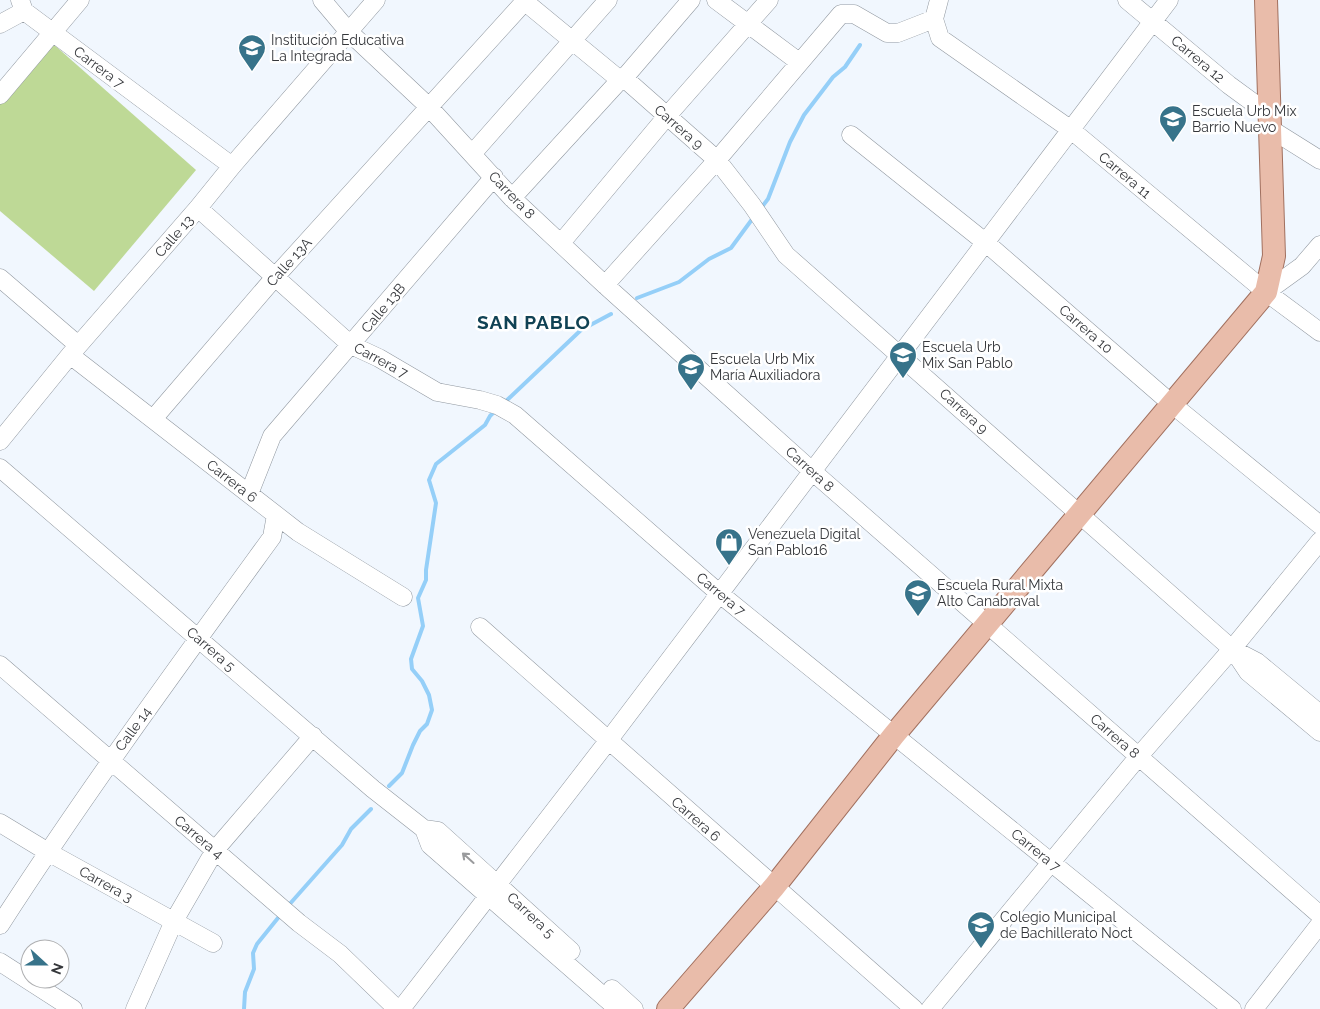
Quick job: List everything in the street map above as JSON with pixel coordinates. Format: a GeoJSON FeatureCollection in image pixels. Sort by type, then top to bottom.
{"type":"FeatureCollection","features":[{"type":"Feature","properties":{"kind":"main road"},"geometry":{"type":"LineString","coordinates":[[1252,0],[1265,116]]}},
{"type":"Feature","properties":{"kind":"main road"},"geometry":{"type":"LineString","coordinates":[[668,1009],[774,887],[894,735],[1266,292],[1260,256],[1265,116],[1266,0]]}},
{"type":"Feature","properties":{"kind":"street"},"geometry":{"type":"LineString","coordinates":[[0,95],[80,0]]}},
{"type":"Feature","properties":{"kind":"street","name":"Carrera 8"},"geometry":{"type":"LineString","coordinates":[[322,0],[349,32],[428,106],[512,198],[604,285],[812,472],[1320,915]]}},
{"type":"Feature","properties":{"kind":"street","name":"Calle 13"},"geometry":{"type":"LineString","coordinates":[[0,441],[74,350],[376,0]]}},
{"type":"Feature","properties":{"kind":"street"},"geometry":{"type":"LineString","coordinates":[[472,154],[608,0]]}},
{"type":"Feature","properties":{"kind":"street"},"geometry":{"type":"LineString","coordinates":[[512,198],[622,79],[691,0]]}},
{"type":"Feature","properties":{"kind":"street"},"geometry":{"type":"LineString","coordinates":[[716,0],[799,62]]}},
{"type":"Feature","properties":{"kind":"street"},"geometry":{"type":"LineString","coordinates":[[560,243],[667,116],[769,0]]}},
{"type":"Feature","properties":{"kind":"street"},"geometry":{"type":"LineString","coordinates":[[604,285],[717,160],[799,62],[838,7],[888,34],[898,33],[934,18],[939,0]]}},
{"type":"Feature","properties":{"kind":"street","name":"Carrera 12"},"geometry":{"type":"LineString","coordinates":[[1127,0],[1320,160]]}},
{"type":"Feature","properties":{"kind":"street"},"geometry":{"type":"LineString","coordinates":[[399,1009],[608,741],[1169,0]]}},
{"type":"Feature","properties":{"kind":"street","name":"Carrera 9"},"geometry":{"type":"LineString","coordinates":[[525,1],[667,116],[717,160],[752,205],[786,255],[1232,649],[1248,672],[1320,732]]}},
{"type":"Feature","properties":{"kind":"street","name":"Calle 13A"},"geometry":{"type":"LineString","coordinates":[[153,419],[275,277],[525,1]]}},
{"type":"Feature","properties":{"kind":"street"},"geometry":{"type":"LineString","coordinates":[[0,24],[22,6]]}},
{"type":"Feature","properties":{"kind":"street","name":"Carrera 7"},"geometry":{"type":"LineString","coordinates":[[22,6],[52,32],[232,166]]}},
{"type":"Feature","properties":{"kind":"street","name":"Carrera 11"},"geometry":{"type":"LineString","coordinates":[[934,18],[940,38],[1070,129],[1266,292],[1320,332]]}},
{"type":"Feature","properties":{"kind":"street","name":"Carrera 10"},"geometry":{"type":"LineString","coordinates":[[851,135],[986,242],[1173,405],[1320,525]]}},
{"type":"Feature","properties":{"kind":"street","name":"Calle 13B"},"geometry":{"type":"LineString","coordinates":[[249,494],[272,436],[494,177]]}},
{"type":"Feature","properties":{"kind":"street","name":"Carrera 7"},"geometry":{"type":"LineString","coordinates":[[198,208],[351,345],[379,358],[438,392],[497,405],[515,415],[720,594],[1232,1009]]}},
{"type":"Feature","properties":{"kind":"street"},"geometry":{"type":"LineString","coordinates":[[1266,292],[1302,266],[1320,245]]}},
{"type":"Feature","properties":{"kind":"street","name":"Carrera 6"},"geometry":{"type":"LineString","coordinates":[[0,278],[74,350],[153,419],[298,532],[403,597]]}},
{"type":"Feature","properties":{"kind":"street","name":"Carrera 5"},"geometry":{"type":"LineString","coordinates":[[0,468],[373,789],[424,829],[430,845],[493,889],[634,1009]]}},
{"type":"Feature","properties":{"kind":"street","name":"Calle 14"},"geometry":{"type":"LineString","coordinates":[[0,925],[110,761],[272,537],[276,515]]}},
{"type":"Feature","properties":{"kind":"street"},"geometry":{"type":"LineString","coordinates":[[272,537],[298,532]]}},
{"type":"Feature","properties":{"kind":"street"},"geometry":{"type":"LineString","coordinates":[[930,1009],[1139,756],[1232,649],[1320,541]]}},
{"type":"Feature","properties":{"kind":"street","name":"Carrera 6"},"geometry":{"type":"LineString","coordinates":[[480,627],[914,1009]]}},
{"type":"Feature","properties":{"kind":"street","name":"Carrera 9"},"geometry":{"type":"LineString","coordinates":[[1232,649],[1257,662],[1320,714]]}},
{"type":"Feature","properties":{"kind":"street","name":"Carrera 4"},"geometry":{"type":"LineString","coordinates":[[0,665],[299,923],[340,954],[399,1009]]}},
{"type":"Feature","properties":{"kind":"street"},"geometry":{"type":"LineString","coordinates":[[135,1009],[174,922],[215,850],[312,736]]}},
{"type":"Feature","properties":{"kind":"street","name":"Carrera 3"},"geometry":{"type":"LineString","coordinates":[[0,823],[48,852],[213,944]]}},
{"type":"Feature","properties":{"kind":"street","name":"Carrera 5"},"geometry":{"type":"LineString","coordinates":[[493,889],[618,1009]]}},
{"type":"Feature","properties":{"kind":"street"},"geometry":{"type":"LineString","coordinates":[[1254,1009],[1320,924]]}},
{"type":"Feature","properties":{"kind":"street"},"geometry":{"type":"LineString","coordinates":[[0,962],[73,1009]]}},
{"type":"Feature","properties":{"kind":"green space"},"geometry":{"type":"Polygon","coordinates":[[[43,35],[196,170],[94,291],[0,211],[0,87],[43,35]]]}},
{"type":"Feature","properties":{"kind":"waterway"},"geometry":{"type":"LineString","coordinates":[[761,208],[768,199],[790,142],[804,115],[833,77],[845,67],[860,45]]}},
{"type":"Feature","properties":{"kind":"waterway"},"geometry":{"type":"LineString","coordinates":[[637,298],[679,282],[709,259],[731,248],[753,218]]}},
{"type":"Feature","properties":{"kind":"waterway"},"geometry":{"type":"LineString","coordinates":[[504,403],[581,330],[611,314]]}},
{"type":"Feature","properties":{"kind":"waterway"},"geometry":{"type":"LineString","coordinates":[[389,786],[402,773],[413,745],[420,731],[427,724],[432,710],[429,695],[422,681],[412,669],[411,659],[423,626],[418,598],[426,580],[436,503],[429,480],[436,464],[485,425],[497,409]]}},
{"type":"Feature","properties":{"kind":"waterway"},"geometry":{"type":"LineString","coordinates":[[288,906],[342,845],[351,829],[371,809]]}},
{"type":"Feature","properties":{"kind":"waterway"},"geometry":{"type":"LineString","coordinates":[[244,1009],[245,992],[254,969],[253,953],[257,944],[282,913]]}},
{"type":"Feature","properties":{"kind":"place","name":"Institución Educativa La Integrada"},"geometry":{"type":"Point","coordinates":[252,72]}},
{"type":"Feature","properties":{"kind":"place","name":"Escuela Urb Mix Barrio Nuevo"},"geometry":{"type":"Point","coordinates":[1173,143]}},
{"type":"Feature","properties":{"kind":"place","name":"Escuela Urb Mix San Pablo"},"geometry":{"type":"Point","coordinates":[903,379]}},
{"type":"Feature","properties":{"kind":"place","name":"Escuela Urb Mix María Auxiliadora"},"geometry":{"type":"Point","coordinates":[691,391]}},
{"type":"Feature","properties":{"kind":"place","name":"Venezuela Digital San Pablo16"},"geometry":{"type":"Point","coordinates":[729,566]}},
{"type":"Feature","properties":{"kind":"place","name":"Escuela Rural Mixta Alto Canabraval"},"geometry":{"type":"Point","coordinates":[918,617]}},
{"type":"Feature","properties":{"kind":"place","name":"Colegio Municipal de Bachillerato Noct"},"geometry":{"type":"Point","coordinates":[981,949]}},
{"type":"Feature","properties":{"kind":"district","name":"SAN PABLO"},"geometry":{"type":"Point","coordinates":[534,322]}}]}
